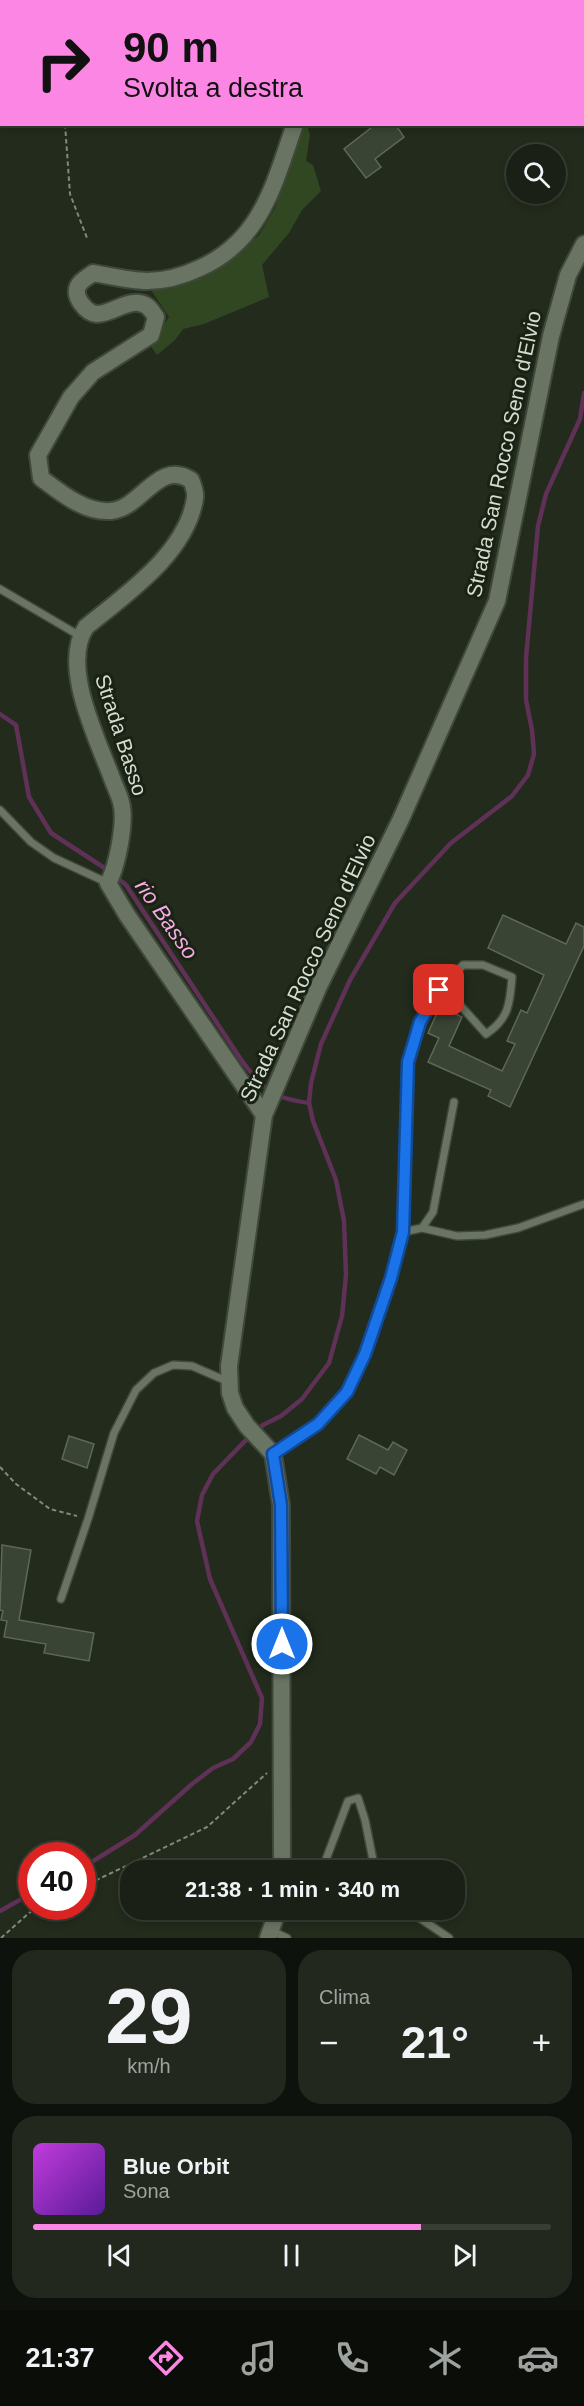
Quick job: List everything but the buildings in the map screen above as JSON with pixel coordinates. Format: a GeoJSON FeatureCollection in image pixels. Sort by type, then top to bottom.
{"type":"FeatureCollection","features":[{"type":"Feature","properties":{"kind":"street"},"geometry":{"type":"LineString","coordinates":[[80,636],[86,627],[163,561],[186,525],[196,496],[191,480],[183,474],[168,475],[125,507],[112,511],[99,510],[68,498],[41,478],[38,455],[71,397],[93,372],[151,335],[156,317],[148,305],[137,302],[98,314],[89,312],[80,301],[76,291],[79,283],[93,273],[146,281],[178,278],[219,259],[250,231],[263,211],[294,126]]}},
{"type":"Feature","properties":{"kind":"street","name":"Strada San Rocco Seno d'Elvio"},"geometry":{"type":"LineString","coordinates":[[269,1450],[240,1418],[230,1387],[229,1366],[267,1108],[318,988],[401,819],[497,601],[551,336],[568,275],[584,244]]}},
{"type":"Feature","properties":{"kind":"street","name":"Strada Basso"},"geometry":{"type":"LineString","coordinates":[[80,636],[76,652],[76,670],[83,698],[122,807],[119,853],[111,876]]}},
{"type":"Feature","properties":{"kind":"street"},"geometry":{"type":"LineString","coordinates":[[111,876],[127,915],[267,1108]]}},
{"type":"Feature","properties":{"kind":"street"},"geometry":{"type":"LineString","coordinates":[[269,1450],[281,1505],[282,1860]]}},
{"type":"Feature","properties":{"kind":"street"},"geometry":{"type":"LineString","coordinates":[[276,1936],[277,1920]]}},
{"type":"Feature","properties":{"kind":"lane"},"geometry":{"type":"LineString","coordinates":[[0,589],[80,636]]}},
{"type":"Feature","properties":{"kind":"lane"},"geometry":{"type":"LineString","coordinates":[[0,810],[31,842],[54,858],[111,876]]}},
{"type":"Feature","properties":{"kind":"lane"},"geometry":{"type":"LineString","coordinates":[[269,1450],[318,1424],[347,1392],[365,1354],[391,1278],[403,1232],[408,1062],[420,1022],[439,990],[463,965],[483,966],[512,977],[511,998],[502,1024],[486,1034],[460,1005],[439,990]]}},
{"type":"Feature","properties":{"kind":"lane"},"geometry":{"type":"LineString","coordinates":[[422,1228],[433,1212],[454,1102]]}},
{"type":"Feature","properties":{"kind":"lane"},"geometry":{"type":"LineString","coordinates":[[403,1232],[422,1228],[457,1236],[485,1235],[518,1228],[584,1204]]}},
{"type":"Feature","properties":{"kind":"lane"},"geometry":{"type":"LineString","coordinates":[[61,1599],[114,1433],[135,1390],[154,1373],[173,1365],[192,1366],[230,1387]]}},
{"type":"Feature","properties":{"kind":"lane"},"geometry":{"type":"LineString","coordinates":[[326,1860],[348,1801],[358,1798],[373,1860]]}},
{"type":"Feature","properties":{"kind":"lane"},"geometry":{"type":"LineString","coordinates":[[423,1920],[449,1938]]}},
{"type":"Feature","properties":{"kind":"path"},"geometry":{"type":"LineString","coordinates":[[65,126],[70,194],[87,238]]}},
{"type":"Feature","properties":{"kind":"path"},"geometry":{"type":"LineString","coordinates":[[0,1467],[16,1484],[50,1509],[88,1519]]}},
{"type":"Feature","properties":{"kind":"path"},"geometry":{"type":"LineString","coordinates":[[96,1880],[207,1827],[282,1759]]}},
{"type":"Feature","properties":{"kind":"path"},"geometry":{"type":"LineString","coordinates":[[1,1938],[21,1920]]}},
{"type":"Feature","properties":{"kind":"green space"},"geometry":{"type":"Polygon","coordinates":[[[302,126],[307,126],[310,135],[306,161],[313,165],[321,191],[302,210],[289,233],[262,265],[269,297],[204,324],[183,329],[175,340],[157,355],[150,345],[169,317],[149,287],[191,281],[225,263],[259,235],[275,208],[302,126]]]}},
{"type":"Feature","properties":{"kind":"waterway"},"geometry":{"type":"LineString","coordinates":[[96,1859],[135,1835],[213,1768],[233,1759],[251,1742],[260,1724],[262,1698],[210,1579],[197,1521],[202,1495],[213,1474],[263,1425],[281,1416],[302,1399],[329,1363],[342,1316],[346,1275],[344,1221],[336,1180],[313,1121],[309,1103],[311,1083],[321,1044],[350,980],[395,903],[451,843],[512,796],[528,775],[534,754],[526,700],[526,658],[538,526],[546,494],[580,419],[584,393]]}},
{"type":"Feature","properties":{"kind":"waterway","name":"rio Basso"},"geometry":{"type":"LineString","coordinates":[[0,714],[16,725],[29,797],[51,833],[109,871]]}},
{"type":"Feature","properties":{"kind":"waterway","name":"rio Basso"},"geometry":{"type":"LineString","coordinates":[[115,876],[126,885],[242,1061],[257,1079],[277,1095],[309,1103]]}},
{"type":"Feature","properties":{"kind":"waterway"},"geometry":{"type":"LineString","coordinates":[[0,1911],[18,1901]]}},
{"type":"Feature","properties":{"kind":"route"},"geometry":{"type":"LineString","coordinates":[[282,1644],[281,1505],[273,1454],[318,1424],[347,1392],[365,1354],[391,1278],[403,1232],[408,1062],[420,1022],[439,990]]}}]}
